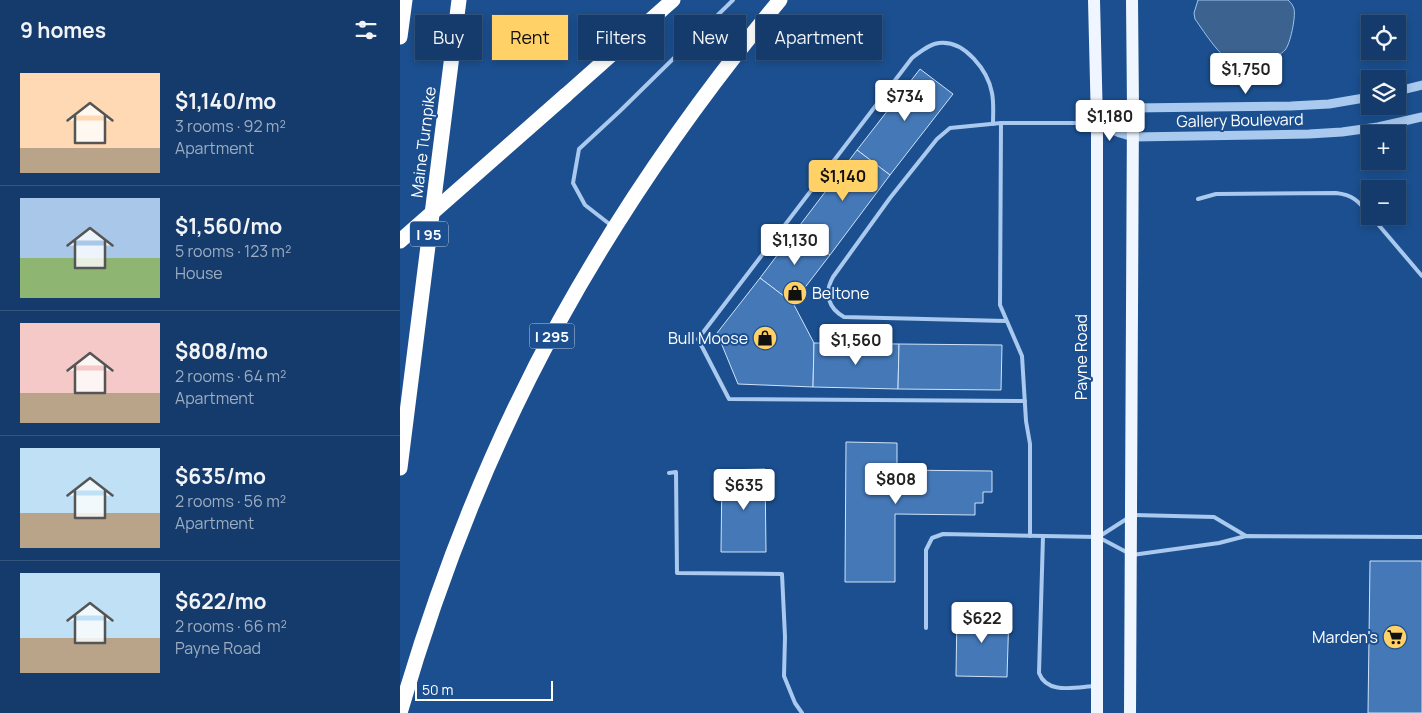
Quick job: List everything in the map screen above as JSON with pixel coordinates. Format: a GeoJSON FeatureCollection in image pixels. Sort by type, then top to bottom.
{"type":"FeatureCollection","features":[{"type":"Feature","properties":{"kind":"highway"},"geometry":{"type":"LineString","coordinates":[[400,37],[405,0]]}},
{"type":"Feature","properties":{"kind":"highway","name":"Maine Turnpike"},"geometry":{"type":"LineString","coordinates":[[400,468],[459,0]]}},
{"type":"Feature","properties":{"kind":"highway"},"geometry":{"type":"LineString","coordinates":[[400,241],[673,0]]}},
{"type":"Feature","properties":{"kind":"highway","name":"I 295"},"geometry":{"type":"LineString","coordinates":[[400,713],[430,616],[482,483],[531,376],[560,320],[615,228],[662,155],[700,101],[780,0]]}},
{"type":"Feature","properties":{"kind":"main road","name":"Payne Road"},"geometry":{"type":"LineString","coordinates":[[1094,0],[1098,537],[1097,713]]}},
{"type":"Feature","properties":{"kind":"main road"},"geometry":{"type":"LineString","coordinates":[[1130,713],[1132,555],[1132,0]]}},
{"type":"Feature","properties":{"kind":"street"},"geometry":{"type":"LineString","coordinates":[[1406,89],[1422,85]]}},
{"type":"Feature","properties":{"kind":"street","name":"Gallery Boulevard"},"geometry":{"type":"LineString","coordinates":[[1096,122],[1122,109],[1133,108],[1291,106],[1328,104],[1361,98]]}},
{"type":"Feature","properties":{"kind":"street","name":"Gallery Boulevard"},"geometry":{"type":"LineString","coordinates":[[1096,122],[1133,137],[1309,134],[1378,127],[1422,116]]}},
{"type":"Feature","properties":{"kind":"lane"},"geometry":{"type":"LineString","coordinates":[[615,228],[585,205],[574,183],[579,149],[733,0]]}},
{"type":"Feature","properties":{"kind":"lane"},"geometry":{"type":"LineString","coordinates":[[993,124],[992,93],[984,73],[971,56],[957,46],[940,43],[923,50],[912,58],[698,340],[729,399],[1025,401]]}},
{"type":"Feature","properties":{"kind":"lane"},"geometry":{"type":"LineString","coordinates":[[1006,321],[844,317],[836,312],[831,305],[828,286],[832,277],[890,198],[938,139],[950,128],[1001,123],[1096,122]]}},
{"type":"Feature","properties":{"kind":"lane"},"geometry":{"type":"LineString","coordinates":[[1001,123],[1000,305],[1022,356],[1026,421],[1030,444],[1030,536]]}},
{"type":"Feature","properties":{"kind":"lane"},"geometry":{"type":"LineString","coordinates":[[1198,199],[1216,194],[1336,193],[1352,196],[1361,205]]}},
{"type":"Feature","properties":{"kind":"lane"},"geometry":{"type":"LineString","coordinates":[[1378,225],[1422,276]]}},
{"type":"Feature","properties":{"kind":"lane"},"geometry":{"type":"LineString","coordinates":[[669,473],[676,472],[677,573],[782,574],[785,637],[784,676],[794,703],[802,713]]}},
{"type":"Feature","properties":{"kind":"lane"},"geometry":{"type":"LineString","coordinates":[[1098,537],[1132,515],[1214,517],[1246,536]]}},
{"type":"Feature","properties":{"kind":"lane"},"geometry":{"type":"LineString","coordinates":[[926,628],[926,550],[932,538],[943,534],[1098,537],[1132,555],[1219,543],[1246,536],[1422,537]]}},
{"type":"Feature","properties":{"kind":"lane"},"geometry":{"type":"LineString","coordinates":[[1043,536],[1039,668],[1041,679],[1056,688],[1097,685]]}},
{"type":"Feature","properties":{"kind":"water"},"geometry":{"type":"Polygon","coordinates":[[[1198,0],[1288,0],[1294,9],[1294,18],[1287,47],[1276,56],[1257,65],[1244,67],[1233,63],[1220,53],[1195,19],[1194,13],[1198,0]]]}},
{"type":"Feature","properties":{"kind":"building"},"geometry":{"type":"Polygon","coordinates":[[[920,69],[953,94],[890,175],[857,150],[920,69]]]}},
{"type":"Feature","properties":{"kind":"building"},"geometry":{"type":"Polygon","coordinates":[[[857,150],[890,175],[830,255],[797,229],[857,150]]]}},
{"type":"Feature","properties":{"kind":"building"},"geometry":{"type":"Polygon","coordinates":[[[797,229],[830,255],[793,303],[760,278],[797,229]]]}},
{"type":"Feature","properties":{"kind":"building","name":"Bull Moose"},"geometry":{"type":"Polygon","coordinates":[[[760,278],[793,303],[814,343],[813,387],[738,384],[717,333],[760,278]]]}},
{"type":"Feature","properties":{"kind":"building"},"geometry":{"type":"Polygon","coordinates":[[[814,343],[899,344],[898,389],[813,387],[814,343]]]}},
{"type":"Feature","properties":{"kind":"building"},"geometry":{"type":"Polygon","coordinates":[[[899,344],[1002,345],[1001,390],[898,389],[899,344]]]}},
{"type":"Feature","properties":{"kind":"building"},"geometry":{"type":"Polygon","coordinates":[[[846,442],[897,443],[897,470],[992,471],[992,492],[983,492],[983,503],[975,503],[975,515],[895,514],[895,582],[845,582],[846,442]]]}},
{"type":"Feature","properties":{"kind":"building"},"geometry":{"type":"Polygon","coordinates":[[[765,469],[766,552],[721,552],[722,470],[765,469]]]}},
{"type":"Feature","properties":{"kind":"building","name":"Marden's"},"geometry":{"type":"Polygon","coordinates":[[[1370,561],[1422,561],[1422,713],[1368,713],[1370,561]]]}},
{"type":"Feature","properties":{"kind":"building"},"geometry":{"type":"Polygon","coordinates":[[[957,611],[1009,612],[1007,677],[956,676],[957,611]]]}},
{"type":"Feature","properties":{"kind":"place","name":"Beltone"},"geometry":{"type":"Point","coordinates":[795,293]}},
{"type":"Feature","properties":{"kind":"place","name":"Bull Moose"},"geometry":{"type":"Point","coordinates":[765,338]}},
{"type":"Feature","properties":{"kind":"place","name":"Marden's"},"geometry":{"type":"Point","coordinates":[1395,637]}}]}
